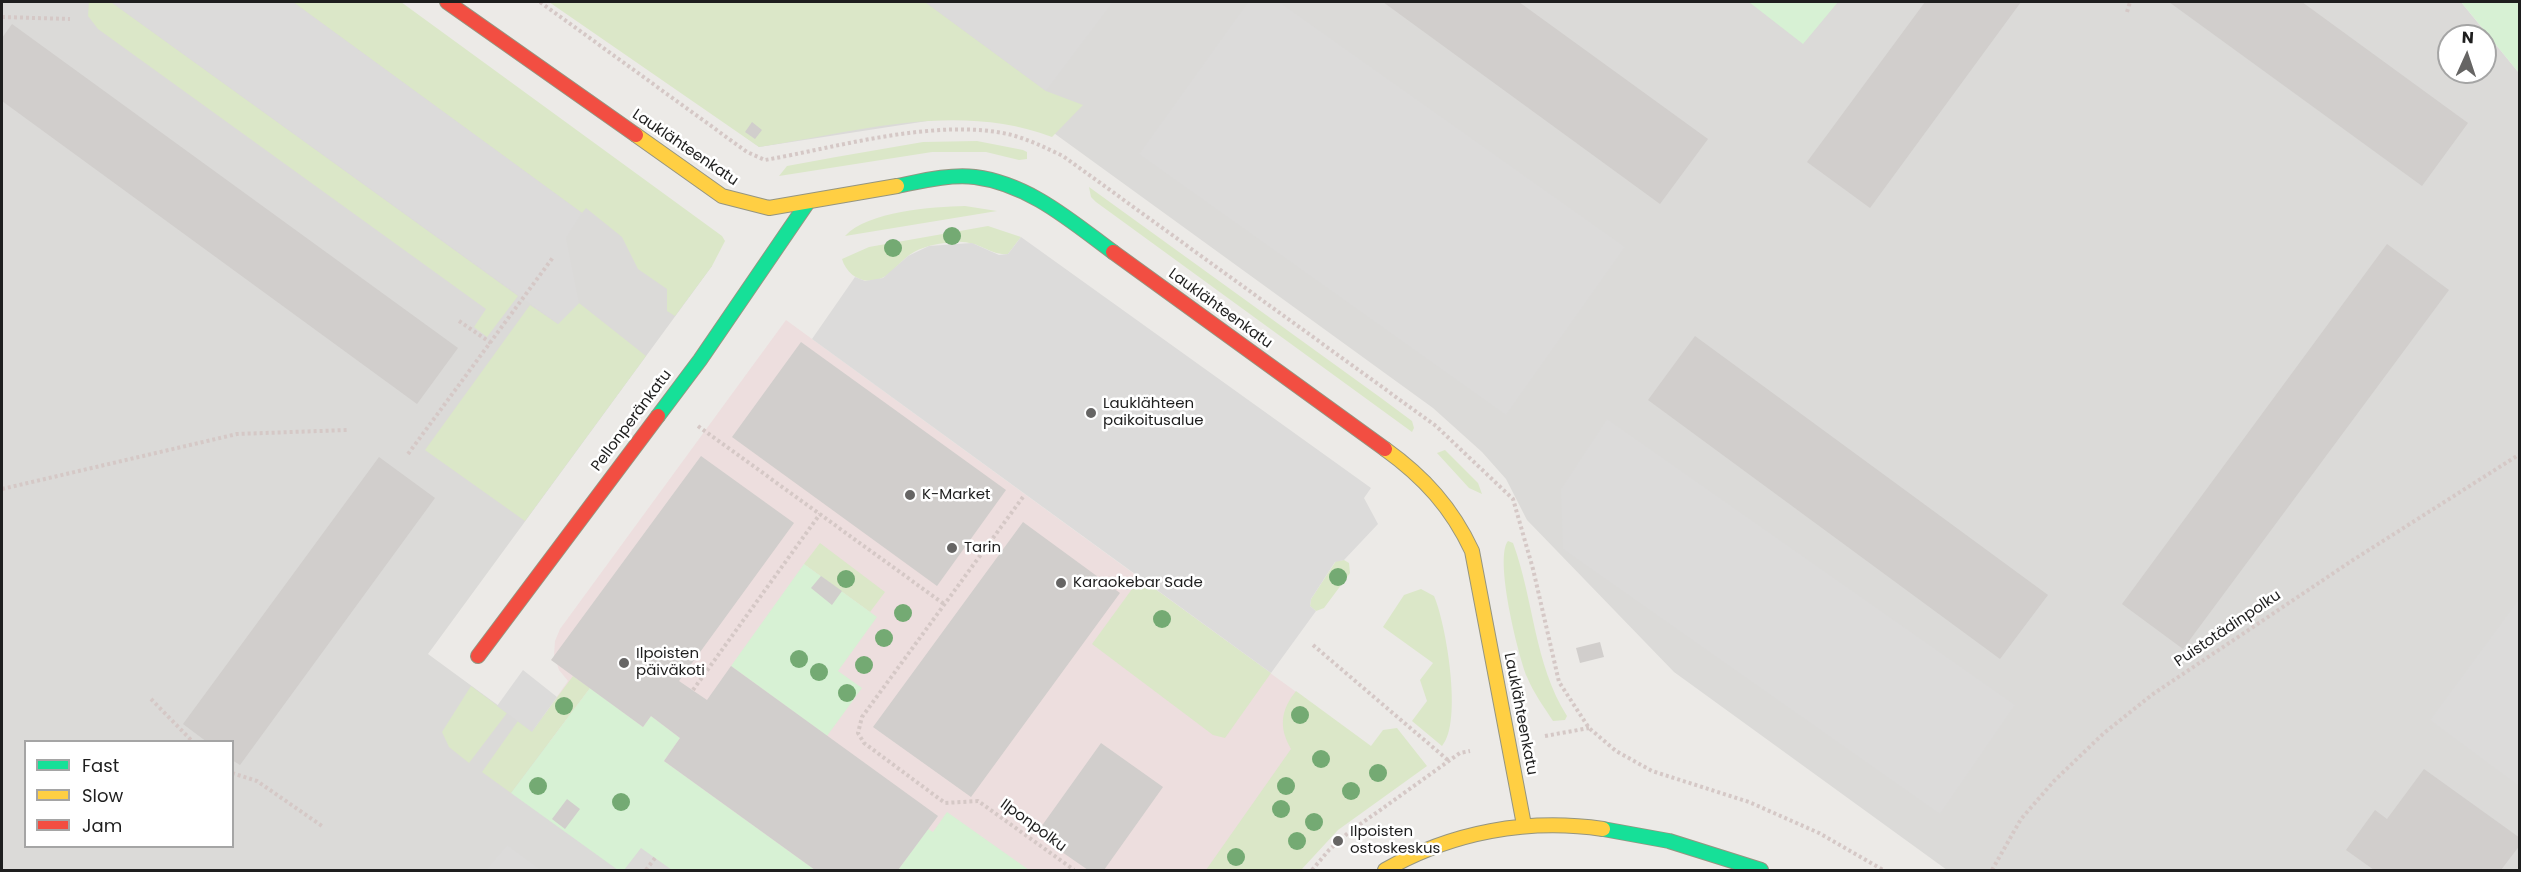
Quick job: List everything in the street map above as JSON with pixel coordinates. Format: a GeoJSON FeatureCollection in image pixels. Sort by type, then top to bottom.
{"type":"FeatureCollection","features":[{"type":"Feature","properties":{"kind":"street","name":"Lauklähteenkatu"},"geometry":{"type":"LineString","coordinates":[[447,2],[722,196],[769,208],[940,178],[975,177],[1008,185],[1037,197],[1407,465],[1435,489],[1457,518],[1472,551],[1524,825]]}},
{"type":"Feature","properties":{"kind":"street","name":"Pellonperänkatu"},"geometry":{"type":"LineString","coordinates":[[478,656],[700,360],[808,202]]}},
{"type":"Feature","properties":{"kind":"street"},"geometry":{"type":"LineString","coordinates":[[1385,870],[1397,862],[1442,844],[1477,834],[1524,825],[1601,829],[1669,841],[1761,870]]}},
{"type":"Feature","properties":{"kind":"path"},"geometry":{"type":"LineString","coordinates":[[2127,12],[2130,2]]}},
{"type":"Feature","properties":{"kind":"path"},"geometry":{"type":"LineString","coordinates":[[2,17],[70,19]]}},
{"type":"Feature","properties":{"kind":"path"},"geometry":{"type":"LineString","coordinates":[[408,454],[554,256]]}},
{"type":"Feature","properties":{"kind":"path"},"geometry":{"type":"LineString","coordinates":[[459,321],[491,343]]}},
{"type":"Feature","properties":{"kind":"path"},"geometry":{"type":"LineString","coordinates":[[698,426],[944,604],[1023,497]]}},
{"type":"Feature","properties":{"kind":"path"},"geometry":{"type":"LineString","coordinates":[[2,489],[237,434],[346,430]]}},
{"type":"Feature","properties":{"kind":"path","name":"Puistotädinpolku"},"geometry":{"type":"LineString","coordinates":[[1992,870],[2020,819],[2054,781],[2104,733],[2145,700],[2353,560],[2520,454]]}},
{"type":"Feature","properties":{"kind":"path"},"geometry":{"type":"LineString","coordinates":[[693,690],[820,514]]}},
{"type":"Feature","properties":{"kind":"path","name":"Ilponpolku"},"geometry":{"type":"LineString","coordinates":[[944,604],[862,717],[858,733],[864,744],[945,803],[978,801],[1074,870]]}},
{"type":"Feature","properties":{"kind":"path"},"geometry":{"type":"LineString","coordinates":[[1313,645],[1449,761]]}},
{"type":"Feature","properties":{"kind":"path"},"geometry":{"type":"LineString","coordinates":[[151,699],[192,740]]}},
{"type":"Feature","properties":{"kind":"path"},"geometry":{"type":"LineString","coordinates":[[1312,870],[1348,833],[1460,753]]}},
{"type":"Feature","properties":{"kind":"path"},"geometry":{"type":"LineString","coordinates":[[234,774],[257,781],[322,826]]}},
{"type":"Feature","properties":{"kind":"path"},"geometry":{"type":"LineString","coordinates":[[646,870],[655,858]]}},
{"type":"Feature","properties":{"kind":"shaded area"},"geometry":{"type":"Polygon","coordinates":[[[2,2],[350,2],[712,266],[428,654],[723,870],[2,870],[2,2]]]}},
{"type":"Feature","properties":{"kind":"shaded area"},"geometry":{"type":"Polygon","coordinates":[[[111,2],[293,2],[582,213],[566,238],[579,303],[558,324],[111,2]]]}},
{"type":"Feature","properties":{"kind":"shaded area"},"geometry":{"type":"Polygon","coordinates":[[[559,2],[2461,2],[2479,24],[2437,24],[2437,84],[2497,84],[2497,46],[2519,73],[2519,870],[1947,870],[1674,672],[1527,520],[1506,479],[1482,452],[1433,408],[1018,107],[759,147],[559,2]]]}},
{"type":"Feature","properties":{"kind":"shaded area"},"geometry":{"type":"Polygon","coordinates":[[[925,2],[1113,2],[1046,91],[925,2]]]}},
{"type":"Feature","properties":{"kind":"shaded area"},"geometry":{"type":"Polygon","coordinates":[[[1248,2],[1279,2],[1625,247],[1506,415],[1139,154],[1248,2]]]}},
{"type":"Feature","properties":{"kind":"shaded area","name":"Lauklähteen paikoitusalue"},"geometry":{"type":"Polygon","coordinates":[[[1021,237],[1371,488],[1364,498],[1378,524],[1344,560],[1335,562],[1311,599],[1310,606],[1316,611],[1271,673],[812,339],[855,277],[865,281],[883,278],[908,256],[929,246],[972,243],[999,255],[1008,254],[1021,237]]]}},
{"type":"Feature","properties":{"kind":"shaded area"},"geometry":{"type":"Polygon","coordinates":[[[786,320],[1384,756],[1301,870],[723,870],[532,732],[568,681],[559,670],[554,655],[555,641],[560,629],[786,320]]]}},
{"type":"Feature","properties":{"kind":"shaded area"},"geometry":{"type":"Polygon","coordinates":[[[1607,419],[2015,705],[1940,814],[1563,549],[1561,489],[1607,419]]]}},
{"type":"Feature","properties":{"kind":"shaded area"},"geometry":{"type":"Polygon","coordinates":[[[2519,599],[2519,786],[2430,720],[2519,599]]]}},
{"type":"Feature","properties":{"kind":"shaded area"},"geometry":{"type":"Polygon","coordinates":[[[523,670],[557,697],[532,732],[497,706],[523,670]]]}},
{"type":"Feature","properties":{"kind":"shaded area"},"geometry":{"type":"Polygon","coordinates":[[[507,845],[541,870],[486,870],[507,845]]]}},
{"type":"Feature","properties":{"kind":"green space"},"geometry":{"type":"Polygon","coordinates":[[[89,2],[111,2],[518,296],[487,337],[474,327],[486,309],[98,29],[88,16],[89,2]]]}},
{"type":"Feature","properties":{"kind":"green space"},"geometry":{"type":"Polygon","coordinates":[[[293,2],[401,2],[722,236],[725,241],[712,266],[675,316],[667,311],[667,289],[638,269],[622,237],[586,208],[582,213],[293,2]]]}},
{"type":"Feature","properties":{"kind":"green space"},"geometry":{"type":"Polygon","coordinates":[[[549,2],[925,2],[1046,91],[1083,105],[1052,137],[1016,126],[980,121],[943,120],[869,128],[759,147],[549,2]]]}},
{"type":"Feature","properties":{"kind":"green space"},"geometry":{"type":"Polygon","coordinates":[[[1749,2],[1838,2],[1803,44],[1749,2]]]}},
{"type":"Feature","properties":{"kind":"green space"},"geometry":{"type":"Polygon","coordinates":[[[2461,2],[2519,2],[2519,73],[2497,46],[2497,24],[2479,24],[2461,2]]]}},
{"type":"Feature","properties":{"kind":"green space"},"geometry":{"type":"Polygon","coordinates":[[[977,141],[1023,150],[1027,152],[1027,159],[1019,160],[986,152],[932,152],[779,176],[787,166],[836,157],[923,142],[977,141]]]}},
{"type":"Feature","properties":{"kind":"green space"},"geometry":{"type":"Polygon","coordinates":[[[1089,187],[1412,421],[1414,428],[1412,432],[1096,202],[1091,197],[1089,187]]]}},
{"type":"Feature","properties":{"kind":"green space"},"geometry":{"type":"Polygon","coordinates":[[[965,206],[997,211],[845,236],[855,228],[884,216],[919,209],[965,206]]]}},
{"type":"Feature","properties":{"kind":"green space"},"geometry":{"type":"Polygon","coordinates":[[[988,226],[1021,237],[1008,254],[996,253],[978,245],[963,242],[929,246],[910,255],[886,276],[869,281],[852,275],[842,259],[869,247],[988,226]]]}},
{"type":"Feature","properties":{"kind":"green space"},"geometry":{"type":"Polygon","coordinates":[[[579,303],[646,356],[525,521],[425,450],[530,305],[558,324],[579,303]]]}},
{"type":"Feature","properties":{"kind":"green space"},"geometry":{"type":"Polygon","coordinates":[[[1445,450],[1478,483],[1482,494],[1469,488],[1437,453],[1445,450]]]}},
{"type":"Feature","properties":{"kind":"green space"},"geometry":{"type":"Polygon","coordinates":[[[1508,541],[1513,543],[1541,653],[1556,696],[1567,716],[1565,720],[1553,721],[1532,688],[1523,666],[1505,586],[1504,551],[1508,541]]]}},
{"type":"Feature","properties":{"kind":"green space"},"geometry":{"type":"Polygon","coordinates":[[[820,543],[885,592],[870,612],[804,564],[820,543]]]}},
{"type":"Feature","properties":{"kind":"green space"},"geometry":{"type":"Polygon","coordinates":[[[1344,560],[1349,563],[1350,573],[1324,608],[1316,611],[1310,606],[1311,599],[1336,561],[1344,560]]]}},
{"type":"Feature","properties":{"kind":"green space"},"geometry":{"type":"Polygon","coordinates":[[[804,564],[877,617],[838,671],[862,688],[827,736],[731,666],[804,564]]]}},
{"type":"Feature","properties":{"kind":"green space"},"geometry":{"type":"Polygon","coordinates":[[[1140,578],[1271,673],[1225,738],[1213,735],[1092,644],[1140,578]]]}},
{"type":"Feature","properties":{"kind":"green space"},"geometry":{"type":"Polygon","coordinates":[[[1421,589],[1434,596],[1447,649],[1452,696],[1451,717],[1448,734],[1442,746],[1412,721],[1427,701],[1420,680],[1433,663],[1383,627],[1404,595],[1421,589]]]}},
{"type":"Feature","properties":{"kind":"green space"},"geometry":{"type":"Polygon","coordinates":[[[573,676],[590,688],[511,793],[482,772],[518,721],[532,731],[573,676]]]}},
{"type":"Feature","properties":{"kind":"green space"},"geometry":{"type":"Polygon","coordinates":[[[471,686],[507,713],[469,763],[449,747],[442,732],[471,686]]]}},
{"type":"Feature","properties":{"kind":"green space"},"geometry":{"type":"Polygon","coordinates":[[[590,688],[643,727],[651,716],[680,738],[664,761],[815,870],[672,870],[641,848],[624,870],[618,870],[511,793],[590,688]]]}},
{"type":"Feature","properties":{"kind":"green space"},"geometry":{"type":"Polygon","coordinates":[[[1296,691],[1371,746],[1383,730],[1397,728],[1427,766],[1338,830],[1301,870],[1206,870],[1291,749],[1284,734],[1283,720],[1287,706],[1296,691]]]}},
{"type":"Feature","properties":{"kind":"green space"},"geometry":{"type":"Polygon","coordinates":[[[947,812],[1029,870],[898,870],[928,829],[933,832],[947,812]]]}},
{"type":"Feature","properties":{"kind":"building"},"geometry":{"type":"Polygon","coordinates":[[[1383,2],[1519,2],[1708,139],[1660,204],[1383,2]]]}},
{"type":"Feature","properties":{"kind":"building"},"geometry":{"type":"Polygon","coordinates":[[[1925,2],[2021,2],[1870,208],[1807,162],[1925,2]]]}},
{"type":"Feature","properties":{"kind":"building"},"geometry":{"type":"Polygon","coordinates":[[[2169,2],[2302,2],[2468,123],[2422,186],[2169,2]]]}},
{"type":"Feature","properties":{"kind":"building"},"geometry":{"type":"Polygon","coordinates":[[[12,24],[458,348],[417,404],[2,101],[2,38],[12,24]]]}},
{"type":"Feature","properties":{"kind":"building"},"geometry":{"type":"Polygon","coordinates":[[[752,122],[762,130],[755,139],[745,132],[752,122]]]}},
{"type":"Feature","properties":{"kind":"building"},"geometry":{"type":"Polygon","coordinates":[[[2387,244],[2449,290],[2183,649],[2122,604],[2387,244]]]}},
{"type":"Feature","properties":{"kind":"building"},"geometry":{"type":"Polygon","coordinates":[[[1695,336],[2048,595],[2000,659],[1648,400],[1695,336]]]}},
{"type":"Feature","properties":{"kind":"building"},"geometry":{"type":"Polygon","coordinates":[[[801,342],[1006,490],[937,586],[732,437],[801,342]]]}},
{"type":"Feature","properties":{"kind":"building","name":"Ilpoisten päiväkoti"},"geometry":{"type":"Polygon","coordinates":[[[701,456],[794,523],[679,681],[707,700],[731,666],[938,816],[898,870],[815,870],[664,761],[680,738],[651,716],[643,727],[551,660],[701,456]]]}},
{"type":"Feature","properties":{"kind":"building"},"geometry":{"type":"Polygon","coordinates":[[[379,457],[435,498],[240,765],[234,761],[234,740],[204,740],[183,724],[379,457]]]}},
{"type":"Feature","properties":{"kind":"building"},"geometry":{"type":"Polygon","coordinates":[[[1023,522],[1120,593],[971,797],[873,727],[1023,522]]]}},
{"type":"Feature","properties":{"kind":"building"},"geometry":{"type":"Polygon","coordinates":[[[821,576],[842,591],[832,605],[811,588],[821,576]]]}},
{"type":"Feature","properties":{"kind":"building"},"geometry":{"type":"Polygon","coordinates":[[[1600,642],[1604,657],[1580,663],[1576,648],[1600,642]]]}},
{"type":"Feature","properties":{"kind":"building"},"geometry":{"type":"Polygon","coordinates":[[[1101,743],[1163,787],[1104,870],[1088,870],[1036,834],[1101,743]]]}},
{"type":"Feature","properties":{"kind":"building"},"geometry":{"type":"Polygon","coordinates":[[[2424,769],[2520,838],[2520,845],[2501,870],[2374,870],[2346,850],[2375,810],[2387,819],[2424,769]]]}},
{"type":"Feature","properties":{"kind":"building"},"geometry":{"type":"Polygon","coordinates":[[[567,799],[580,809],[565,829],[552,819],[567,799]]]}},
{"type":"Feature","properties":{"kind":"traffic: fast"},"geometry":{"type":"LineString","coordinates":[[897,186],[956,176],[995,181],[1013,187],[1065,216],[1113,252]]}},
{"type":"Feature","properties":{"kind":"traffic: fast"},"geometry":{"type":"LineString","coordinates":[[658,416],[700,360],[808,202]]}},
{"type":"Feature","properties":{"kind":"traffic: fast"},"geometry":{"type":"LineString","coordinates":[[1603,829],[1669,841],[1761,870]]}},
{"type":"Feature","properties":{"kind":"traffic: slow"},"geometry":{"type":"LineString","coordinates":[[636,135],[722,196],[769,208],[897,186]]}},
{"type":"Feature","properties":{"kind":"traffic: slow"},"geometry":{"type":"LineString","coordinates":[[1385,449],[1436,494],[1472,551],[1524,825]]}},
{"type":"Feature","properties":{"kind":"traffic: slow"},"geometry":{"type":"LineString","coordinates":[[1385,870],[1437,846],[1491,831],[1546,825],[1603,829]]}},
{"type":"Feature","properties":{"kind":"traffic: jam"},"geometry":{"type":"LineString","coordinates":[[447,2],[636,135]]}},
{"type":"Feature","properties":{"kind":"traffic: jam"},"geometry":{"type":"LineString","coordinates":[[1113,252],[1385,449]]}},
{"type":"Feature","properties":{"kind":"traffic: jam"},"geometry":{"type":"LineString","coordinates":[[478,656],[658,416]]}},
{"type":"Feature","properties":{"kind":"place","name":"Lauklähteen paikoitusalue"},"geometry":{"type":"Point","coordinates":[1091,413]}},
{"type":"Feature","properties":{"kind":"place","name":"K-Market"},"geometry":{"type":"Point","coordinates":[910,495]}},
{"type":"Feature","properties":{"kind":"place","name":"Tarin"},"geometry":{"type":"Point","coordinates":[952,548]}},
{"type":"Feature","properties":{"kind":"place","name":"Karaokebar Sade"},"geometry":{"type":"Point","coordinates":[1061,583]}},
{"type":"Feature","properties":{"kind":"place","name":"Ilpoisten päiväkoti"},"geometry":{"type":"Point","coordinates":[624,663]}},
{"type":"Feature","properties":{"kind":"place","name":"Ilpoisten ostoskeskus"},"geometry":{"type":"Point","coordinates":[1338,841]}}]}
